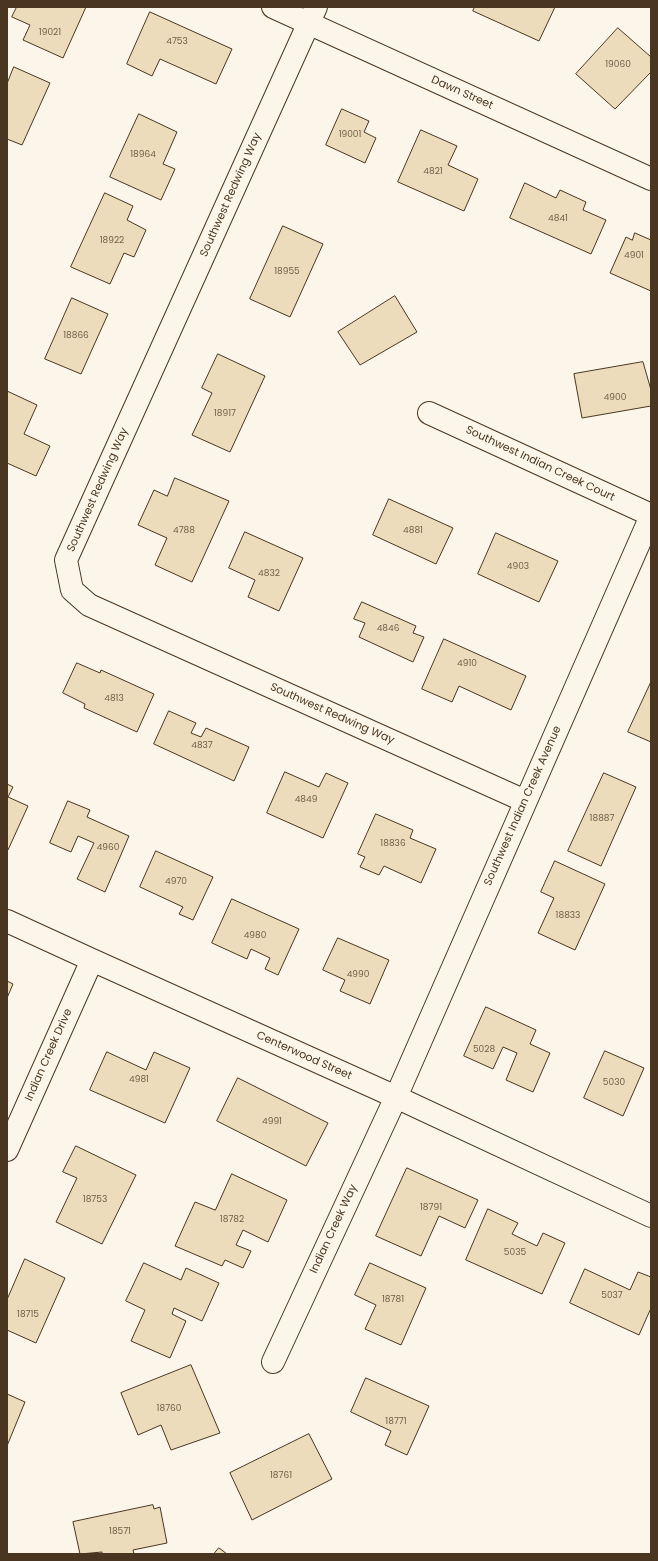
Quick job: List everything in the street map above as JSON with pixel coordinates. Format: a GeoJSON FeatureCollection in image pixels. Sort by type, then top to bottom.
{"type":"FeatureCollection","features":[{"type":"Feature","properties":{"kind":"street","name":"Dawn Street"},"geometry":{"type":"LineString","coordinates":[[273,7],[312,15],[651,179]]}},
{"type":"Feature","properties":{"kind":"street","name":"Southwest Redwing Way"},"geometry":{"type":"LineString","coordinates":[[312,15],[66,560],[72,590],[89,605],[525,801]]}},
{"type":"Feature","properties":{"kind":"street","name":"Southwest Indian Creek Court"},"geometry":{"type":"LineString","coordinates":[[429,413],[651,515]]}},
{"type":"Feature","properties":{"kind":"street","name":"Southwest Indian Creek Avenue"},"geometry":{"type":"LineString","coordinates":[[396,1097],[651,515]]}},
{"type":"Feature","properties":{"kind":"street","name":"Centerwood Street"},"geometry":{"type":"LineString","coordinates":[[7,921],[396,1097],[651,1216]]}},
{"type":"Feature","properties":{"kind":"street","name":"Indian Creek Drive"},"geometry":{"type":"LineString","coordinates":[[7,1150],[92,960]]}},
{"type":"Feature","properties":{"kind":"street","name":"Indian Creek Way"},"geometry":{"type":"LineString","coordinates":[[273,1362],[396,1097]]}},
{"type":"Feature","properties":{"kind":"building"},"geometry":{"type":"Polygon","coordinates":[[[17,7],[86,7],[63,58],[23,40],[30,25],[12,17],[17,7]]]}},
{"type":"Feature","properties":{"kind":"building"},"geometry":{"type":"Polygon","coordinates":[[[475,7],[555,7],[539,41],[473,11],[475,7]]]}},
{"type":"Feature","properties":{"kind":"building"},"geometry":{"type":"Polygon","coordinates":[[[150,12],[232,49],[216,84],[160,59],[152,76],[127,64],[150,12]]]}},
{"type":"Feature","properties":{"kind":"building"},"geometry":{"type":"Polygon","coordinates":[[[618,28],[651,57],[651,72],[615,109],[576,74],[618,28]]]}},
{"type":"Feature","properties":{"kind":"building"},"geometry":{"type":"Polygon","coordinates":[[[14,67],[50,83],[22,145],[7,139],[7,84],[14,67]]]}},
{"type":"Feature","properties":{"kind":"building"},"geometry":{"type":"Polygon","coordinates":[[[342,109],[369,121],[364,132],[376,138],[365,163],[326,145],[342,109]]]}},
{"type":"Feature","properties":{"kind":"building"},"geometry":{"type":"Polygon","coordinates":[[[139,114],[177,132],[163,164],[175,169],[161,200],[110,177],[139,114]]]}},
{"type":"Feature","properties":{"kind":"building"},"geometry":{"type":"Polygon","coordinates":[[[421,130],[457,146],[448,165],[478,179],[464,211],[398,182],[421,130]]]}},
{"type":"Feature","properties":{"kind":"building"},"geometry":{"type":"Polygon","coordinates":[[[525,183],[556,198],[560,190],[586,202],[583,210],[606,220],[591,254],[510,218],[525,183]]]}},
{"type":"Feature","properties":{"kind":"building"},"geometry":{"type":"Polygon","coordinates":[[[105,193],[133,206],[127,220],[146,230],[134,257],[124,253],[110,284],[71,267],[105,193]]]}},
{"type":"Feature","properties":{"kind":"building"},"geometry":{"type":"Polygon","coordinates":[[[283,226],[323,244],[290,317],[250,299],[283,226]]]}},
{"type":"Feature","properties":{"kind":"building"},"geometry":{"type":"Polygon","coordinates":[[[635,233],[651,240],[651,291],[610,273],[626,237],[632,240],[635,233]]]}},
{"type":"Feature","properties":{"kind":"building"},"geometry":{"type":"Polygon","coordinates":[[[395,296],[417,332],[360,365],[338,332],[395,296]]]}},
{"type":"Feature","properties":{"kind":"building"},"geometry":{"type":"Polygon","coordinates":[[[72,298],[108,314],[81,374],[45,359],[72,298]]]}},
{"type":"Feature","properties":{"kind":"building"},"geometry":{"type":"Polygon","coordinates":[[[218,354],[265,376],[230,452],[192,435],[212,393],[202,388],[218,354]]]}},
{"type":"Feature","properties":{"kind":"building"},"geometry":{"type":"Polygon","coordinates":[[[643,362],[651,390],[651,406],[582,418],[574,374],[643,362]]]}},
{"type":"Feature","properties":{"kind":"building"},"geometry":{"type":"Polygon","coordinates":[[[7,391],[37,405],[24,434],[50,446],[36,476],[7,463],[7,391]]]}},
{"type":"Feature","properties":{"kind":"building"},"geometry":{"type":"Polygon","coordinates":[[[175,478],[229,501],[192,582],[155,565],[167,538],[138,525],[154,490],[167,496],[175,478]]]}},
{"type":"Feature","properties":{"kind":"building"},"geometry":{"type":"Polygon","coordinates":[[[389,499],[453,528],[436,564],[373,535],[389,499]]]}},
{"type":"Feature","properties":{"kind":"building"},"geometry":{"type":"Polygon","coordinates":[[[245,532],[303,558],[279,611],[248,597],[255,580],[229,568],[245,532]]]}},
{"type":"Feature","properties":{"kind":"building"},"geometry":{"type":"Polygon","coordinates":[[[496,533],[558,561],[539,602],[478,574],[496,533]]]}},
{"type":"Feature","properties":{"kind":"building"},"geometry":{"type":"Polygon","coordinates":[[[362,602],[416,626],[413,633],[424,637],[413,662],[359,637],[365,623],[354,619],[362,602]]]}},
{"type":"Feature","properties":{"kind":"building"},"geometry":{"type":"Polygon","coordinates":[[[444,639],[526,676],[511,710],[459,686],[452,702],[422,689],[444,639]]]}},
{"type":"Feature","properties":{"kind":"building"},"geometry":{"type":"Polygon","coordinates":[[[77,663],[100,673],[101,670],[154,694],[137,732],[84,708],[85,704],[63,693],[77,663]]]}},
{"type":"Feature","properties":{"kind":"building"},"geometry":{"type":"Polygon","coordinates":[[[651,682],[651,742],[628,732],[651,682]]]}},
{"type":"Feature","properties":{"kind":"building"},"geometry":{"type":"Polygon","coordinates":[[[169,711],[196,723],[191,733],[201,737],[206,728],[249,747],[234,781],[154,744],[169,711]]]}},
{"type":"Feature","properties":{"kind":"building"},"geometry":{"type":"Polygon","coordinates":[[[285,772],[319,787],[326,773],[348,783],[323,838],[267,813],[285,772]]]}},
{"type":"Feature","properties":{"kind":"building"},"geometry":{"type":"Polygon","coordinates":[[[604,773],[636,787],[601,866],[568,851],[604,773]]]}},
{"type":"Feature","properties":{"kind":"building"},"geometry":{"type":"Polygon","coordinates":[[[7,784],[13,787],[8,797],[28,806],[8,850],[7,850],[7,784]]]}},
{"type":"Feature","properties":{"kind":"building"},"geometry":{"type":"Polygon","coordinates":[[[68,801],[90,810],[87,817],[129,836],[105,892],[77,879],[94,843],[78,836],[71,852],[50,843],[68,801]]]}},
{"type":"Feature","properties":{"kind":"building"},"geometry":{"type":"Polygon","coordinates":[[[376,814],[413,830],[410,838],[436,849],[421,883],[384,866],[379,875],[360,867],[365,857],[358,854],[376,814]]]}},
{"type":"Feature","properties":{"kind":"building"},"geometry":{"type":"Polygon","coordinates":[[[156,851],[213,877],[193,920],[179,914],[183,907],[140,887],[156,851]]]}},
{"type":"Feature","properties":{"kind":"building"},"geometry":{"type":"Polygon","coordinates":[[[555,861],[605,884],[575,950],[538,933],[554,898],[541,892],[555,861]]]}},
{"type":"Feature","properties":{"kind":"building"},"geometry":{"type":"Polygon","coordinates":[[[232,899],[299,929],[278,975],[265,969],[270,958],[251,949],[247,959],[212,943],[232,899]]]}},
{"type":"Feature","properties":{"kind":"building"},"geometry":{"type":"Polygon","coordinates":[[[338,938],[389,960],[370,1004],[340,991],[345,980],[323,970],[338,938]]]}},
{"type":"Feature","properties":{"kind":"building"},"geometry":{"type":"Polygon","coordinates":[[[7,981],[13,984],[7,998],[7,981]]]}},
{"type":"Feature","properties":{"kind":"building"},"geometry":{"type":"Polygon","coordinates":[[[486,1007],[536,1030],[530,1044],[550,1053],[533,1092],[506,1080],[517,1053],[503,1047],[493,1069],[464,1056],[486,1007]]]}},
{"type":"Feature","properties":{"kind":"building"},"geometry":{"type":"Polygon","coordinates":[[[605,1051],[644,1068],[623,1116],[584,1098],[605,1051]]]}},
{"type":"Feature","properties":{"kind":"building"},"geometry":{"type":"Polygon","coordinates":[[[107,1052],[146,1070],[154,1052],[190,1068],[165,1123],[90,1090],[107,1052]]]}},
{"type":"Feature","properties":{"kind":"building"},"geometry":{"type":"Polygon","coordinates":[[[238,1078],[328,1123],[306,1166],[217,1121],[238,1078]]]}},
{"type":"Feature","properties":{"kind":"building"},"geometry":{"type":"Polygon","coordinates":[[[76,1146],[136,1175],[102,1244],[56,1222],[77,1178],[63,1172],[76,1146]]]}},
{"type":"Feature","properties":{"kind":"building"},"geometry":{"type":"Polygon","coordinates":[[[407,1168],[478,1200],[465,1228],[439,1216],[421,1256],[376,1236],[407,1168]]]}},
{"type":"Feature","properties":{"kind":"building"},"geometry":{"type":"Polygon","coordinates":[[[232,1174],[287,1200],[268,1242],[243,1230],[236,1245],[251,1251],[243,1268],[225,1260],[222,1266],[175,1246],[195,1202],[215,1210],[232,1174]]]}},
{"type":"Feature","properties":{"kind":"building"},"geometry":{"type":"Polygon","coordinates":[[[488,1209],[518,1223],[512,1234],[537,1246],[543,1233],[565,1243],[542,1294],[466,1260],[488,1209]]]}},
{"type":"Feature","properties":{"kind":"building"},"geometry":{"type":"Polygon","coordinates":[[[25,1259],[65,1278],[36,1343],[7,1330],[7,1300],[25,1259]]]}},
{"type":"Feature","properties":{"kind":"building"},"geometry":{"type":"Polygon","coordinates":[[[144,1263],[181,1280],[186,1268],[219,1283],[202,1321],[174,1308],[172,1314],[186,1321],[170,1358],[131,1341],[145,1310],[126,1301],[144,1263]]]}},
{"type":"Feature","properties":{"kind":"building"},"geometry":{"type":"Polygon","coordinates":[[[370,1263],[426,1288],[401,1345],[365,1329],[376,1305],[355,1295],[370,1263]]]}},
{"type":"Feature","properties":{"kind":"building"},"geometry":{"type":"Polygon","coordinates":[[[585,1269],[630,1290],[638,1272],[651,1277],[651,1308],[639,1335],[570,1303],[585,1269]]]}},
{"type":"Feature","properties":{"kind":"building"},"geometry":{"type":"Polygon","coordinates":[[[191,1365],[220,1433],[171,1450],[161,1425],[138,1435],[121,1393],[191,1365]]]}},
{"type":"Feature","properties":{"kind":"building"},"geometry":{"type":"Polygon","coordinates":[[[366,1378],[429,1406],[407,1455],[385,1445],[391,1431],[351,1412],[366,1378]]]}},
{"type":"Feature","properties":{"kind":"building"},"geometry":{"type":"Polygon","coordinates":[[[7,1394],[25,1402],[7,1446],[7,1394]]]}},
{"type":"Feature","properties":{"kind":"building"},"geometry":{"type":"Polygon","coordinates":[[[309,1434],[332,1479],[252,1520],[230,1473],[309,1434]]]}},
{"type":"Feature","properties":{"kind":"building"},"geometry":{"type":"Polygon","coordinates":[[[153,1505],[154,1509],[160,1507],[167,1543],[133,1550],[134,1554],[102,1554],[102,1552],[80,1554],[73,1522],[153,1505]]]}},
{"type":"Feature","properties":{"kind":"building"},"geometry":{"type":"Polygon","coordinates":[[[219,1548],[227,1554],[214,1554],[219,1548]]]}}]}
